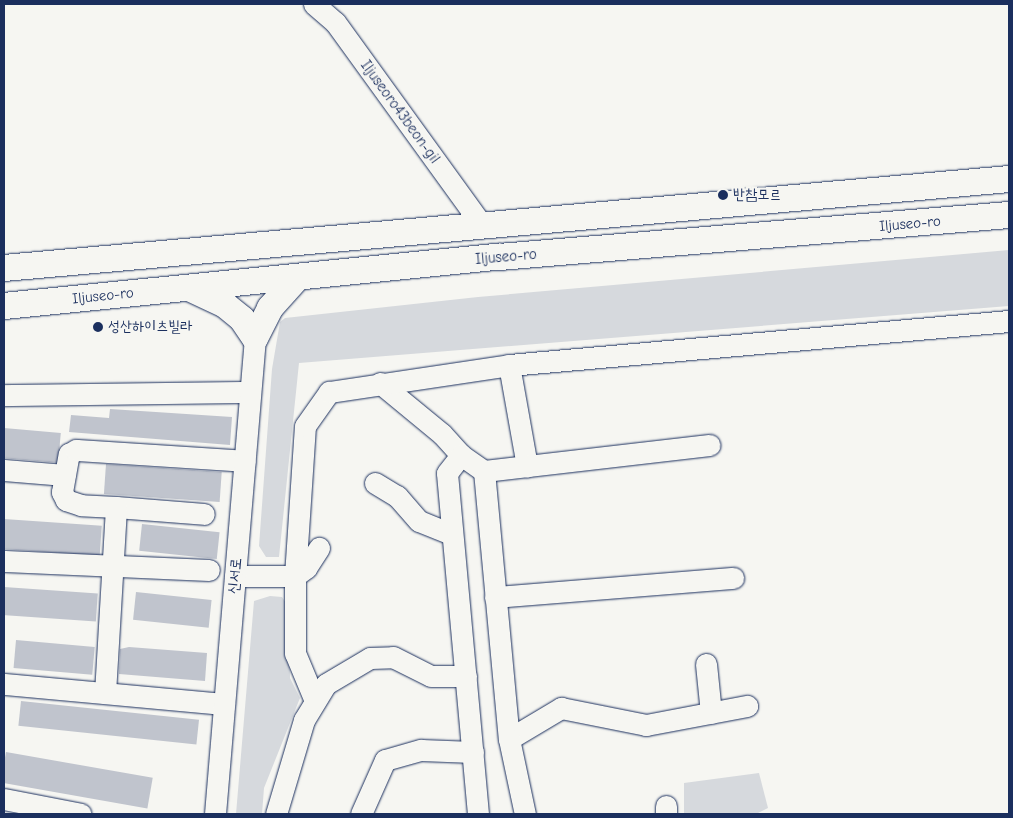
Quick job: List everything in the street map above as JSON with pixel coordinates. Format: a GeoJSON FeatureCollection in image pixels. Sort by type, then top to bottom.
{"type":"FeatureCollection","features":[{"type":"Feature","properties":{"kind":"main road"},"geometry":{"type":"LineString","coordinates":[[4,268],[1009,179]]}},
{"type":"Feature","properties":{"kind":"main road","name":"Iljuseo-ro"},"geometry":{"type":"LineString","coordinates":[[4,306],[500,257],[1009,215]]}},
{"type":"Feature","properties":{"kind":"main road"},"geometry":{"type":"LineString","coordinates":[[188,288],[225,305],[242,319],[255,338],[270,308],[297,278]]}},
{"type":"Feature","properties":{"kind":"main road"},"geometry":{"type":"LineString","coordinates":[[4,321],[40,318],[70,300]]}},
{"type":"Feature","properties":{"kind":"street","name":"Iljuseoro43beon-gil"},"geometry":{"type":"LineString","coordinates":[[314,4],[335,22],[482,225]]}},
{"type":"Feature","properties":{"kind":"street"},"geometry":{"type":"LineString","coordinates":[[315,702],[295,653],[295,576],[305,426],[329,392],[509,365],[1009,320]]}},
{"type":"Feature","properties":{"kind":"street","name":"신서로"},"geometry":{"type":"LineString","coordinates":[[215,814],[255,338]]}},
{"type":"Feature","properties":{"kind":"street"},"geometry":{"type":"LineString","coordinates":[[509,365],[527,466]]}},
{"type":"Feature","properties":{"kind":"street"},"geometry":{"type":"LineString","coordinates":[[380,383],[442,434],[461,455],[484,471],[710,445]]}},
{"type":"Feature","properties":{"kind":"street"},"geometry":{"type":"LineString","coordinates":[[4,395],[250,392]]}},
{"type":"Feature","properties":{"kind":"street"},"geometry":{"type":"LineString","coordinates":[[204,514],[81,506],[66,500],[62,492],[69,454],[76,450],[245,461]]}},
{"type":"Feature","properties":{"kind":"street"},"geometry":{"type":"LineString","coordinates":[[461,455],[447,473],[478,814]]}},
{"type":"Feature","properties":{"kind":"street"},"geometry":{"type":"LineString","coordinates":[[4,470],[65,475]]}},
{"type":"Feature","properties":{"kind":"street"},"geometry":{"type":"LineString","coordinates":[[484,471],[509,739],[525,814]]}},
{"type":"Feature","properties":{"kind":"street"},"geometry":{"type":"LineString","coordinates":[[375,483],[397,496],[419,521],[452,534]]}},
{"type":"Feature","properties":{"kind":"street"},"geometry":{"type":"LineString","coordinates":[[105,693],[116,508]]}},
{"type":"Feature","properties":{"kind":"street"},"geometry":{"type":"LineString","coordinates":[[235,576],[295,576],[306,568],[319,548]]}},
{"type":"Feature","properties":{"kind":"street"},"geometry":{"type":"LineString","coordinates":[[4,560],[113,568],[209,570]]}},
{"type":"Feature","properties":{"kind":"street"},"geometry":{"type":"LineString","coordinates":[[495,597],[733,578]]}},
{"type":"Feature","properties":{"kind":"street"},"geometry":{"type":"LineString","coordinates":[[276,814],[304,720],[326,684],[370,658],[393,657],[438,678],[466,676]]}},
{"type":"Feature","properties":{"kind":"street"},"geometry":{"type":"LineString","coordinates":[[706,664],[711,713]]}},
{"type":"Feature","properties":{"kind":"street"},"geometry":{"type":"LineString","coordinates":[[4,684],[224,704]]}},
{"type":"Feature","properties":{"kind":"street"},"geometry":{"type":"LineString","coordinates":[[509,739],[561,708],[646,725],[747,706]]}},
{"type":"Feature","properties":{"kind":"street"},"geometry":{"type":"LineString","coordinates":[[361,814],[385,760],[421,750],[472,752]]}},
{"type":"Feature","properties":{"kind":"street"},"geometry":{"type":"LineString","coordinates":[[4,799],[81,814]]}},
{"type":"Feature","properties":{"kind":"shaded area"},"geometry":{"type":"Polygon","coordinates":[[[1009,250],[1009,306],[299,363],[279,557],[266,557],[259,546],[272,369],[280,322],[285,318],[478,297],[1009,250]]]}},
{"type":"Feature","properties":{"kind":"shaded area"},"geometry":{"type":"Polygon","coordinates":[[[270,596],[282,597],[288,606],[290,678],[300,698],[264,788],[262,814],[236,814],[254,601],[270,596]]]}},
{"type":"Feature","properties":{"kind":"shaded area"},"geometry":{"type":"Polygon","coordinates":[[[759,773],[768,808],[756,814],[684,814],[684,783],[759,773]]]}},
{"type":"Feature","properties":{"kind":"building"},"geometry":{"type":"Polygon","coordinates":[[[110,409],[232,417],[230,445],[69,432],[71,415],[109,418],[110,409]]]}},
{"type":"Feature","properties":{"kind":"building"},"geometry":{"type":"Polygon","coordinates":[[[4,428],[61,433],[58,463],[4,458],[4,428]]]}},
{"type":"Feature","properties":{"kind":"building"},"geometry":{"type":"Polygon","coordinates":[[[106,464],[222,472],[220,502],[104,494],[106,464]]]}},
{"type":"Feature","properties":{"kind":"building"},"geometry":{"type":"Polygon","coordinates":[[[4,519],[102,526],[100,556],[4,549],[4,519]]]}},
{"type":"Feature","properties":{"kind":"building"},"geometry":{"type":"Polygon","coordinates":[[[142,524],[220,532],[217,559],[139,551],[142,524]]]}},
{"type":"Feature","properties":{"kind":"building"},"geometry":{"type":"Polygon","coordinates":[[[4,587],[98,594],[96,621],[4,615],[4,587]]]}},
{"type":"Feature","properties":{"kind":"building"},"geometry":{"type":"Polygon","coordinates":[[[136,592],[212,600],[209,628],[133,620],[136,592]]]}},
{"type":"Feature","properties":{"kind":"building"},"geometry":{"type":"Polygon","coordinates":[[[16,640],[95,647],[92,675],[14,668],[16,640]]]}},
{"type":"Feature","properties":{"kind":"building"},"geometry":{"type":"Polygon","coordinates":[[[129,647],[207,653],[205,681],[119,674],[120,649],[129,647]]]}},
{"type":"Feature","properties":{"kind":"building"},"geometry":{"type":"Polygon","coordinates":[[[21,701],[199,720],[196,745],[18,726],[21,701]]]}},
{"type":"Feature","properties":{"kind":"building"},"geometry":{"type":"Polygon","coordinates":[[[6,752],[153,778],[147,808],[4,783],[6,752]]]}},
{"type":"Feature","properties":{"kind":"place","name":"반참모르"},"geometry":{"type":"Point","coordinates":[723,195]}},
{"type":"Feature","properties":{"kind":"place","name":"성산하이츠빌라"},"geometry":{"type":"Point","coordinates":[98,327]}}]}
